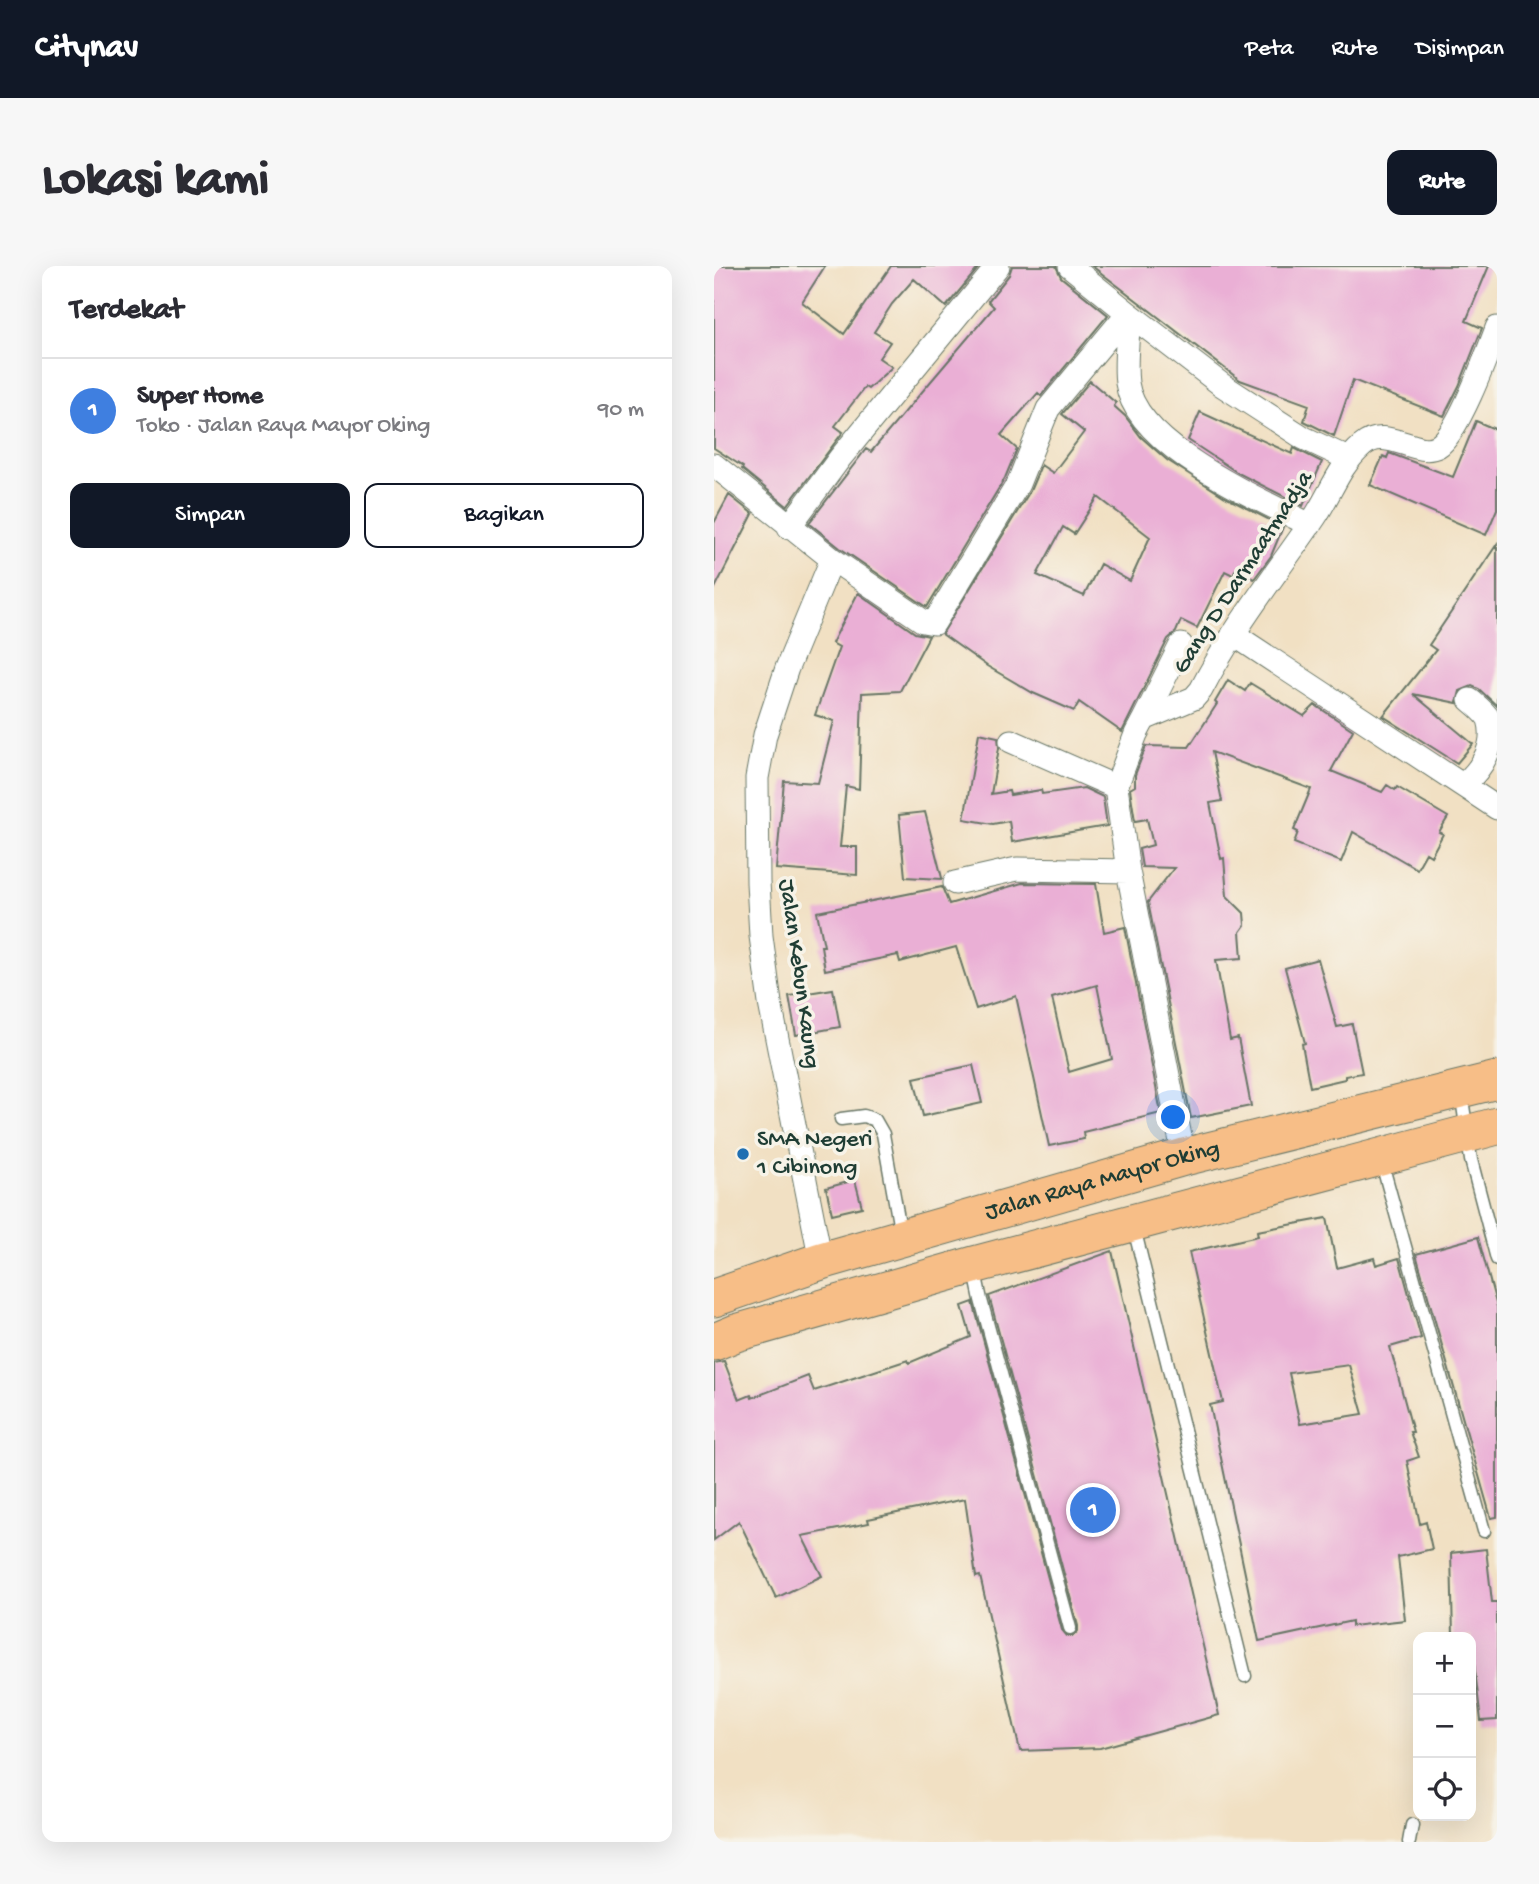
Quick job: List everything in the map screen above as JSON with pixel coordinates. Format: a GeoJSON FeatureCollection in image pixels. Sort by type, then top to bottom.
{"type":"FeatureCollection","features":[{"type":"Feature","properties":{"kind":"main road","name":"Jalan Raya Mayor Oking"},"geometry":{"type":"LineString","coordinates":[[714,1298],[821,1261],[1184,1157],[1497,1080]]}},
{"type":"Feature","properties":{"kind":"main road","name":"Jalan Raya Mayor Oking"},"geometry":{"type":"LineString","coordinates":[[714,1342],[736,1333],[974,1265],[1481,1130]]}},
{"type":"Feature","properties":{"kind":"street"},"geometry":{"type":"LineString","coordinates":[[789,527],[840,458],[998,266]]}},
{"type":"Feature","properties":{"kind":"street"},"geometry":{"type":"LineString","coordinates":[[1070,266],[1222,385],[1304,438],[1349,459]]}},
{"type":"Feature","properties":{"kind":"street"},"geometry":{"type":"LineString","coordinates":[[714,466],[832,559],[923,621],[935,622],[1018,484],[1048,409],[1128,313]]}},
{"type":"Feature","properties":{"kind":"street"},"geometry":{"type":"LineString","coordinates":[[1128,313],[1127,383],[1136,410],[1174,449],[1214,474],[1310,525]]}},
{"type":"Feature","properties":{"kind":"street","name":"Gang D Darmaatmadja"},"geometry":{"type":"LineString","coordinates":[[1144,719],[1194,698],[1233,634],[1322,508],[1344,464],[1364,443],[1380,438],[1429,449],[1446,439],[1456,423],[1497,328]]}},
{"type":"Feature","properties":{"kind":"street","name":"Jalan Kebun Kaung"},"geometry":{"type":"LineString","coordinates":[[821,1261],[768,990],[758,882],[757,778],[765,735],[787,668],[832,559]]}},
{"type":"Feature","properties":{"kind":"street"},"geometry":{"type":"LineString","coordinates":[[1233,634],[1497,808]]}},
{"type":"Feature","properties":{"kind":"street"},"geometry":{"type":"LineString","coordinates":[[1181,645],[1136,734],[1116,787],[1128,871],[1184,1157]]}},
{"type":"Feature","properties":{"kind":"street"},"geometry":{"type":"LineString","coordinates":[[1463,785],[1480,771],[1490,754],[1494,732],[1488,717],[1470,700]]}},
{"type":"Feature","properties":{"kind":"street"},"geometry":{"type":"LineString","coordinates":[[1011,740],[1116,787]]}},
{"type":"Feature","properties":{"kind":"street"},"geometry":{"type":"LineString","coordinates":[[955,883],[1017,869],[1128,871]]}},
{"type":"Feature","properties":{"kind":"lane"},"geometry":{"type":"LineString","coordinates":[[1460,1088],[1481,1130],[1497,1259]]}},
{"type":"Feature","properties":{"kind":"lane"},"geometry":{"type":"LineString","coordinates":[[841,1119],[863,1116],[875,1120],[883,1134],[901,1237]]}},
{"type":"Feature","properties":{"kind":"lane"},"geometry":{"type":"LineString","coordinates":[[1380,1156],[1483,1531]]}},
{"type":"Feature","properties":{"kind":"lane"},"geometry":{"type":"LineString","coordinates":[[1132,1223],[1245,1676]]}},
{"type":"Feature","properties":{"kind":"lane"},"geometry":{"type":"LineString","coordinates":[[974,1265],[981,1300],[1070,1628]]}},
{"type":"Feature","properties":{"kind":"lane"},"geometry":{"type":"LineString","coordinates":[[1409,1842],[1412,1825]]}},
{"type":"Feature","properties":{"kind":"building"},"geometry":{"type":"Polygon","coordinates":[[[714,266],[825,266],[802,302],[844,334],[891,266],[980,266],[946,307],[914,279],[892,304],[874,332],[890,342],[879,358],[892,367],[868,389],[865,387],[835,426],[843,432],[787,506],[742,469],[743,467],[714,448],[714,266]]]}},
{"type":"Feature","properties":{"kind":"building"},"geometry":{"type":"Polygon","coordinates":[[[1012,266],[1056,266],[1061,277],[1108,315],[1041,396],[1038,393],[1001,435],[1017,449],[1005,478],[927,607],[840,548],[809,523],[866,449],[871,452],[994,307],[988,301],[1009,275],[1012,266]]]}},
{"type":"Feature","properties":{"kind":"building"},"geometry":{"type":"Polygon","coordinates":[[[1092,266],[1489,266],[1466,321],[1482,328],[1444,416],[1353,380],[1334,436],[1304,421],[1309,405],[1240,380],[1092,266]]]}},
{"type":"Feature","properties":{"kind":"building"},"geometry":{"type":"Polygon","coordinates":[[[1090,381],[1116,403],[1114,406],[1141,437],[1167,460],[1225,497],[1283,527],[1271,556],[1254,579],[1235,570],[1233,575],[1225,571],[1197,628],[1181,620],[1176,632],[1168,639],[1122,732],[1079,702],[1074,711],[1033,693],[987,666],[942,634],[1030,491],[1041,465],[1053,473],[1084,432],[1062,414],[1090,381]],[[1098,497],[1074,534],[1063,527],[1037,575],[1084,596],[1100,564],[1130,581],[1150,537],[1098,497]]]}},
{"type":"Feature","properties":{"kind":"building"},"geometry":{"type":"Polygon","coordinates":[[[1200,412],[1292,454],[1294,448],[1322,462],[1303,506],[1238,473],[1188,440],[1200,412]]]}},
{"type":"Feature","properties":{"kind":"building"},"geometry":{"type":"Polygon","coordinates":[[[1476,421],[1497,430],[1497,509],[1486,535],[1370,485],[1383,456],[1387,458],[1389,453],[1453,477],[1476,421]]]}},
{"type":"Feature","properties":{"kind":"building"},"geometry":{"type":"Polygon","coordinates":[[[729,495],[753,514],[714,590],[714,523],[729,495]]]}},
{"type":"Feature","properties":{"kind":"building"},"geometry":{"type":"Polygon","coordinates":[[[1497,544],[1497,706],[1472,686],[1460,691],[1457,703],[1413,694],[1473,744],[1457,763],[1383,716],[1436,650],[1429,645],[1497,544]]]}},
{"type":"Feature","properties":{"kind":"building"},"geometry":{"type":"Polygon","coordinates":[[[858,593],[915,633],[929,636],[900,691],[862,693],[859,789],[846,786],[840,847],[857,847],[857,875],[776,869],[784,781],[818,783],[834,721],[815,715],[839,647],[832,643],[858,593]]]}},
{"type":"Feature","properties":{"kind":"building"},"geometry":{"type":"Polygon","coordinates":[[[1228,680],[1245,691],[1250,683],[1304,716],[1315,705],[1353,730],[1331,771],[1382,792],[1387,785],[1395,790],[1397,787],[1448,817],[1439,832],[1443,834],[1431,856],[1426,853],[1417,869],[1353,832],[1341,862],[1294,843],[1298,832],[1294,830],[1311,789],[1212,752],[1222,801],[1210,803],[1221,859],[1224,858],[1227,896],[1244,913],[1245,925],[1240,932],[1242,958],[1216,960],[1230,1040],[1238,1038],[1251,1106],[1191,1118],[1148,902],[1174,868],[1142,867],[1139,849],[1153,845],[1147,819],[1135,821],[1130,789],[1135,786],[1135,775],[1146,746],[1189,747],[1217,704],[1215,702],[1228,680]]]}},
{"type":"Feature","properties":{"kind":"building"},"geometry":{"type":"Polygon","coordinates":[[[979,733],[998,737],[999,748],[991,794],[1009,791],[1010,795],[1041,790],[1042,794],[1084,788],[1103,797],[1107,826],[1012,842],[1009,821],[993,824],[964,819],[979,733]]]}},
{"type":"Feature","properties":{"kind":"building"},"geometry":{"type":"Polygon","coordinates":[[[925,812],[942,879],[905,877],[899,815],[925,812]]]}},
{"type":"Feature","properties":{"kind":"building"},"geometry":{"type":"Polygon","coordinates":[[[1022,883],[1096,884],[1104,932],[1125,927],[1161,1113],[1083,1132],[1084,1139],[1049,1146],[1016,996],[976,1009],[956,947],[900,962],[898,955],[825,970],[821,946],[824,946],[817,912],[942,887],[949,904],[1022,883]],[[1097,985],[1052,998],[1069,1072],[1112,1059],[1097,985]]]}},
{"type":"Feature","properties":{"kind":"building"},"geometry":{"type":"Polygon","coordinates":[[[1318,959],[1337,1027],[1352,1024],[1362,1073],[1310,1087],[1302,1044],[1305,1043],[1285,968],[1318,959]]]}},
{"type":"Feature","properties":{"kind":"building"},"geometry":{"type":"Polygon","coordinates":[[[833,989],[840,1027],[796,1035],[789,996],[833,989]]]}},
{"type":"Feature","properties":{"kind":"building"},"geometry":{"type":"Polygon","coordinates":[[[973,1065],[982,1103],[923,1116],[914,1078],[973,1065]]]}},
{"type":"Feature","properties":{"kind":"building"},"geometry":{"type":"Polygon","coordinates":[[[855,1180],[862,1207],[832,1214],[826,1188],[855,1180]]]}},
{"type":"Feature","properties":{"kind":"building"},"geometry":{"type":"Polygon","coordinates":[[[1327,1218],[1337,1268],[1374,1258],[1376,1265],[1399,1258],[1421,1338],[1390,1347],[1413,1432],[1410,1432],[1419,1457],[1407,1461],[1420,1524],[1426,1522],[1432,1549],[1398,1557],[1405,1620],[1352,1626],[1352,1621],[1259,1641],[1210,1405],[1223,1402],[1189,1252],[1258,1236],[1257,1231],[1327,1218]],[[1349,1365],[1289,1373],[1300,1424],[1363,1414],[1349,1365]]]}},
{"type":"Feature","properties":{"kind":"building"},"geometry":{"type":"Polygon","coordinates":[[[1478,1237],[1497,1307],[1497,1517],[1491,1518],[1416,1254],[1478,1237]]]}},
{"type":"Feature","properties":{"kind":"building"},"geometry":{"type":"Polygon","coordinates":[[[1112,1251],[1219,1715],[1100,1748],[1020,1751],[980,1576],[976,1577],[965,1499],[868,1519],[869,1523],[802,1536],[822,1576],[776,1598],[739,1521],[714,1540],[714,1363],[724,1361],[739,1400],[751,1395],[752,1398],[808,1376],[814,1391],[908,1360],[909,1363],[971,1337],[962,1306],[973,1302],[1062,1630],[1067,1636],[1073,1636],[1078,1631],[1078,1626],[989,1296],[1112,1251]]]}},
{"type":"Feature","properties":{"kind":"building"},"geometry":{"type":"Polygon","coordinates":[[[1486,1549],[1492,1602],[1497,1602],[1497,1720],[1481,1721],[1476,1679],[1476,1632],[1453,1632],[1451,1553],[1486,1549]]]}},
{"type":"Feature","properties":{"kind":"place","name":"SMA Negeri 1 Cibinong"},"geometry":{"type":"Point","coordinates":[743,1154]}},
{"type":"Feature","properties":{"kind":"place","name":"Super Home"},"geometry":{"type":"Point","coordinates":[1093,1510]}}]}
